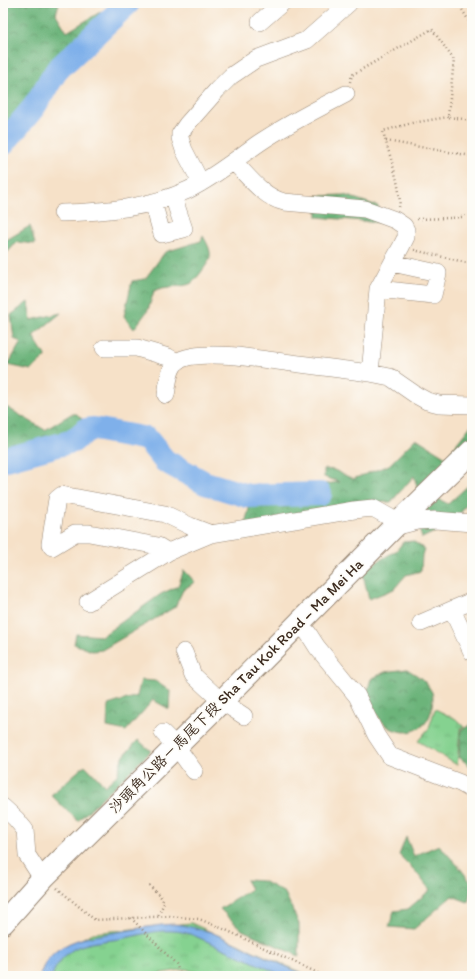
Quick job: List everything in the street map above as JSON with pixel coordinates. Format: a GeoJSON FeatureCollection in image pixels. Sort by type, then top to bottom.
{"type":"FeatureCollection","features":[{"type":"Feature","properties":{"kind":"main road","name":"沙頭角公路－馬尾下段 Sha Tau Kok Road – Ma Mei Ha"},"geometry":{"type":"LineString","coordinates":[[3,923],[49,881],[170,740],[221,701],[396,525],[472,451]]}},
{"type":"Feature","properties":{"kind":"street"},"geometry":{"type":"LineString","coordinates":[[260,22],[282,3]]}},
{"type":"Feature","properties":{"kind":"street"},"geometry":{"type":"LineString","coordinates":[[201,183],[180,139],[180,134],[188,124],[231,76],[256,59],[307,40],[349,3]]}},
{"type":"Feature","properties":{"kind":"street"},"geometry":{"type":"LineString","coordinates":[[62,213],[102,212],[153,202],[173,196],[201,183],[286,126],[346,94]]}},
{"type":"Feature","properties":{"kind":"street"},"geometry":{"type":"LineString","coordinates":[[234,162],[262,190],[276,200],[366,209],[395,220],[404,226],[406,230],[406,237],[378,289],[370,373]]}},
{"type":"Feature","properties":{"kind":"street"},"geometry":{"type":"LineString","coordinates":[[153,202],[162,234],[184,229],[173,196]]}},
{"type":"Feature","properties":{"kind":"street"},"geometry":{"type":"LineString","coordinates":[[378,289],[433,295],[438,273],[392,263]]}},
{"type":"Feature","properties":{"kind":"street"},"geometry":{"type":"LineString","coordinates":[[104,348],[137,348],[168,357],[177,362]]}},
{"type":"Feature","properties":{"kind":"street"},"geometry":{"type":"LineString","coordinates":[[166,395],[170,374],[177,362],[187,358],[203,356],[237,356],[370,373],[390,377],[427,401],[440,404],[472,405]]}},
{"type":"Feature","properties":{"kind":"street"},"geometry":{"type":"LineString","coordinates":[[168,552],[158,546],[89,533],[75,533],[52,546],[50,544],[57,499],[62,495],[165,514],[211,534]]}},
{"type":"Feature","properties":{"kind":"street"},"geometry":{"type":"LineString","coordinates":[[88,602],[168,552],[211,534],[373,508],[396,525],[435,520],[472,523]]}},
{"type":"Feature","properties":{"kind":"street"},"geometry":{"type":"LineString","coordinates":[[421,623],[472,601]]}},
{"type":"Feature","properties":{"kind":"street"},"geometry":{"type":"LineString","coordinates":[[452,610],[472,652]]}},
{"type":"Feature","properties":{"kind":"street"},"geometry":{"type":"LineString","coordinates":[[298,624],[308,633],[317,647],[356,696],[376,735],[390,756],[460,783],[472,790]]}},
{"type":"Feature","properties":{"kind":"street"},"geometry":{"type":"LineString","coordinates":[[184,652],[194,674],[221,701],[244,716]]}},
{"type":"Feature","properties":{"kind":"street"},"geometry":{"type":"LineString","coordinates":[[170,740],[194,771]]}},
{"type":"Feature","properties":{"kind":"street"},"geometry":{"type":"LineString","coordinates":[[3,807],[25,830],[27,855],[38,872],[49,881]]}},
{"type":"Feature","properties":{"kind":"path"},"geometry":{"type":"LineString","coordinates":[[458,3],[472,26]]}},
{"type":"Feature","properties":{"kind":"path"},"geometry":{"type":"LineString","coordinates":[[346,94],[352,75],[432,29],[454,60],[448,117]]}},
{"type":"Feature","properties":{"kind":"path"},"geometry":{"type":"LineString","coordinates":[[472,120],[448,117],[412,123],[383,131],[392,161],[398,189],[400,204],[395,220],[472,216]]}},
{"type":"Feature","properties":{"kind":"path"},"geometry":{"type":"LineString","coordinates":[[386,141],[472,156]]}},
{"type":"Feature","properties":{"kind":"path"},"geometry":{"type":"LineString","coordinates":[[401,247],[472,264]]}},
{"type":"Feature","properties":{"kind":"path"},"geometry":{"type":"LineString","coordinates":[[49,881],[95,920],[158,916],[199,919],[324,976]]}},
{"type":"Feature","properties":{"kind":"path"},"geometry":{"type":"LineString","coordinates":[[149,885],[162,898],[164,903],[158,916]]}},
{"type":"Feature","properties":{"kind":"path"},"geometry":{"type":"LineString","coordinates":[[130,918],[176,964],[181,976]]}},
{"type":"Feature","properties":{"kind":"green space"},"geometry":{"type":"Polygon","coordinates":[[[3,3],[59,3],[56,14],[67,32],[102,11],[116,26],[37,96],[3,132],[3,3]]]}},
{"type":"Feature","properties":{"kind":"green space"},"geometry":{"type":"Polygon","coordinates":[[[344,195],[378,206],[385,223],[317,217],[317,196],[344,195]]]}},
{"type":"Feature","properties":{"kind":"green space"},"geometry":{"type":"Polygon","coordinates":[[[30,226],[35,244],[17,242],[3,257],[3,242],[30,226]]]}},
{"type":"Feature","properties":{"kind":"green space"},"geometry":{"type":"Polygon","coordinates":[[[203,236],[210,252],[207,264],[190,284],[163,288],[154,291],[148,310],[134,329],[124,316],[132,281],[145,279],[165,252],[201,241],[203,236]]]}},
{"type":"Feature","properties":{"kind":"green space"},"geometry":{"type":"Polygon","coordinates":[[[28,302],[31,320],[61,313],[33,336],[46,357],[31,370],[8,365],[21,342],[14,339],[11,315],[28,302]]]}},
{"type":"Feature","properties":{"kind":"green space"},"geometry":{"type":"Polygon","coordinates":[[[3,405],[45,430],[71,414],[77,414],[88,425],[60,442],[53,435],[3,451],[3,405]]]}},
{"type":"Feature","properties":{"kind":"green space"},"geometry":{"type":"Polygon","coordinates":[[[472,424],[472,454],[419,495],[414,476],[391,502],[352,503],[242,534],[249,509],[246,486],[285,489],[340,482],[324,477],[324,469],[334,470],[353,479],[389,465],[416,438],[446,457],[472,424]]]}},
{"type":"Feature","properties":{"kind":"green space"},"geometry":{"type":"Polygon","coordinates":[[[472,482],[472,496],[454,523],[422,538],[414,514],[435,497],[448,504],[472,482]]]}},
{"type":"Feature","properties":{"kind":"green space"},"geometry":{"type":"Polygon","coordinates":[[[413,541],[424,549],[421,571],[406,575],[394,589],[369,599],[362,571],[397,550],[403,542],[413,541]]]}},
{"type":"Feature","properties":{"kind":"green space"},"geometry":{"type":"Polygon","coordinates":[[[184,570],[195,582],[183,590],[175,607],[102,650],[92,651],[74,644],[76,634],[102,636],[161,594],[178,586],[184,570]]]}},
{"type":"Feature","properties":{"kind":"green space"},"geometry":{"type":"Polygon","coordinates":[[[407,669],[426,682],[433,695],[433,699],[427,721],[416,730],[402,732],[394,730],[383,723],[367,692],[371,679],[385,672],[407,669]]]}},
{"type":"Feature","properties":{"kind":"green space"},"geometry":{"type":"Polygon","coordinates":[[[141,680],[155,681],[170,691],[169,709],[153,700],[126,731],[107,727],[108,705],[137,696],[141,680]]]}},
{"type":"Feature","properties":{"kind":"green space"},"geometry":{"type":"Polygon","coordinates":[[[435,709],[456,719],[464,727],[460,729],[457,765],[418,741],[429,728],[435,709]]]}},
{"type":"Feature","properties":{"kind":"green space"},"geometry":{"type":"Polygon","coordinates":[[[472,724],[472,768],[459,757],[461,730],[472,724]]]}},
{"type":"Feature","properties":{"kind":"green space"},"geometry":{"type":"Polygon","coordinates":[[[138,740],[151,751],[78,821],[51,795],[85,765],[105,786],[117,775],[122,758],[138,740]]]}},
{"type":"Feature","properties":{"kind":"green space"},"geometry":{"type":"Polygon","coordinates":[[[406,837],[414,856],[439,845],[472,884],[468,902],[452,896],[414,929],[389,927],[394,911],[408,909],[430,890],[416,872],[399,855],[406,837]]]}},
{"type":"Feature","properties":{"kind":"green space"},"geometry":{"type":"Polygon","coordinates":[[[246,880],[263,881],[285,893],[299,924],[299,956],[242,930],[220,909],[251,889],[246,880]]]}},
{"type":"Feature","properties":{"kind":"green space"},"geometry":{"type":"Polygon","coordinates":[[[191,923],[309,976],[208,976],[186,969],[144,976],[44,976],[56,952],[93,933],[191,923]]]}},
{"type":"Feature","properties":{"kind":"water"},"geometry":{"type":"Polygon","coordinates":[[[173,924],[211,932],[307,976],[284,976],[192,935],[181,932],[165,931],[152,932],[83,945],[69,952],[62,959],[52,976],[40,976],[43,967],[52,955],[60,948],[70,943],[97,935],[173,924]]]}},
{"type":"Feature","properties":{"kind":"waterway"},"geometry":{"type":"LineString","coordinates":[[3,144],[34,107],[57,70],[128,3]]}},
{"type":"Feature","properties":{"kind":"waterway"},"geometry":{"type":"LineString","coordinates":[[3,460],[73,441],[86,430],[94,429],[147,439],[165,461],[205,483],[248,496],[320,494]]}}]}
